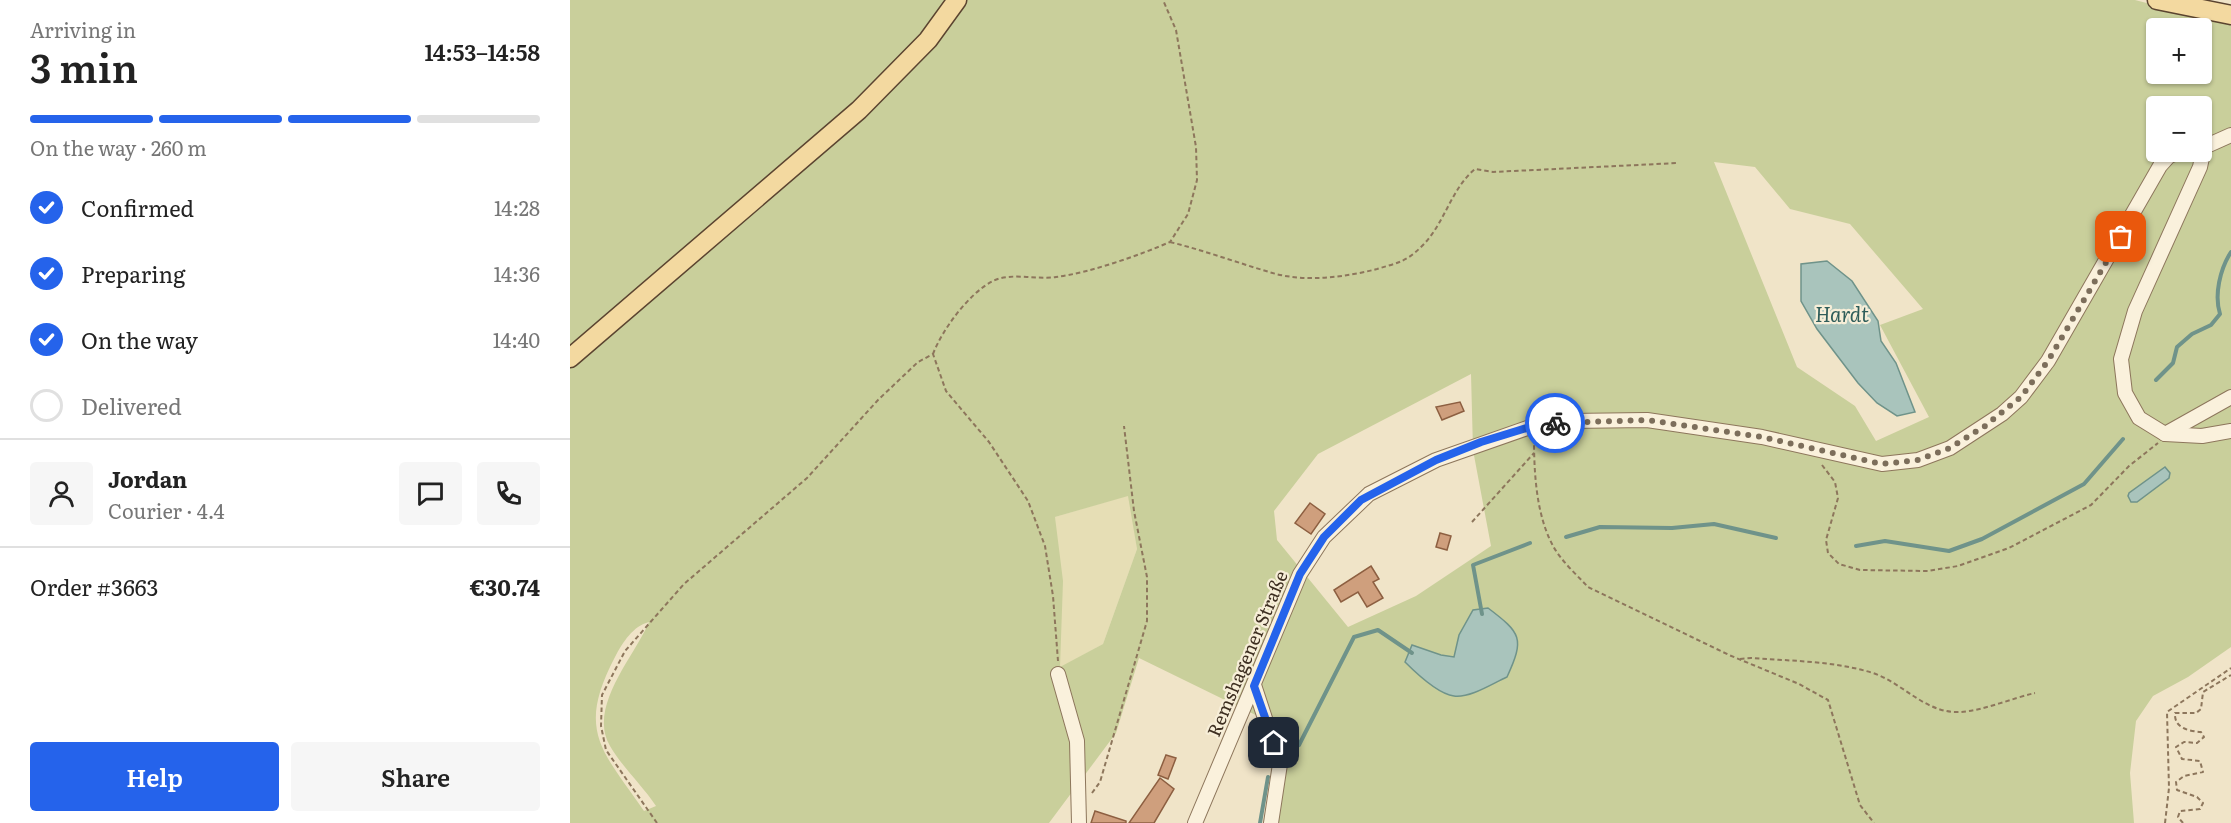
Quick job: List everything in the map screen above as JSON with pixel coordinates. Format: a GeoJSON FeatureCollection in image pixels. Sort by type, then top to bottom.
{"type":"FeatureCollection","features":[{"type":"Feature","properties":{"kind":"main road"},"geometry":{"type":"LineString","coordinates":[[570,358],[859,110],[928,40],[957,0]]}},
{"type":"Feature","properties":{"kind":"main road"},"geometry":{"type":"LineString","coordinates":[[2157,0],[2226,15]]}},
{"type":"Feature","properties":{"kind":"street"},"geometry":{"type":"LineString","coordinates":[[2212,144],[2231,135]]}},
{"type":"Feature","properties":{"kind":"street","name":"Remshagener Straße"},"geometry":{"type":"LineString","coordinates":[[1195,823],[1300,574],[1324,537],[1361,500],[1436,460],[1533,426],[1569,421],[1647,420],[1762,437],[1882,464],[1918,460],[1950,448],[2002,414],[2021,397],[2048,361],[2164,162]]}},
{"type":"Feature","properties":{"kind":"street"},"geometry":{"type":"LineString","coordinates":[[2201,162],[2135,311],[2121,359],[2125,393],[2139,418],[2165,434],[2191,436],[2231,431]]}},
{"type":"Feature","properties":{"kind":"street"},"geometry":{"type":"LineString","coordinates":[[2165,434],[2231,397]]}},
{"type":"Feature","properties":{"kind":"street"},"geometry":{"type":"LineString","coordinates":[[1058,674],[1077,741],[1079,823]]}},
{"type":"Feature","properties":{"kind":"street"},"geometry":{"type":"LineString","coordinates":[[1254,686],[1280,764],[1271,823]]}},
{"type":"Feature","properties":{"kind":"path"},"geometry":{"type":"LineString","coordinates":[[1163,0],[1176,30],[1196,147],[1197,169],[1197,180],[1188,214],[1170,242]]}},
{"type":"Feature","properties":{"kind":"path"},"geometry":{"type":"LineString","coordinates":[[657,823],[606,750],[602,726],[602,695],[625,651],[684,584],[807,478],[878,400],[918,362],[933,354],[941,334],[952,320],[994,281],[1015,277],[1041,279],[1060,277],[1170,242],[1218,254],[1278,274],[1314,278],[1355,274],[1408,260],[1426,242],[1446,212],[1453,194],[1464,178],[1475,169],[1493,172],[1678,163]]}},
{"type":"Feature","properties":{"kind":"path"},"geometry":{"type":"LineString","coordinates":[[933,354],[946,391],[989,442],[1028,501],[1045,546],[1053,596],[1058,674]]}},
{"type":"Feature","properties":{"kind":"path"},"geometry":{"type":"LineString","coordinates":[[1079,807],[1100,782],[1147,621],[1147,577],[1134,511],[1124,426]]}},
{"type":"Feature","properties":{"kind":"path"},"geometry":{"type":"LineString","coordinates":[[1533,426],[1538,498],[1552,544],[1571,569],[1588,587],[1739,659],[1799,684],[1828,700],[1860,805],[1874,823]]}},
{"type":"Feature","properties":{"kind":"path"},"geometry":{"type":"LineString","coordinates":[[1816,448],[1818,460],[1835,482],[1838,498],[1826,540],[1828,553],[1839,564],[1860,570],[1928,571],[1958,566],[2009,548],[2091,505],[2165,434]]}},
{"type":"Feature","properties":{"kind":"path"},"geometry":{"type":"LineString","coordinates":[[1472,522],[1534,453]]}},
{"type":"Feature","properties":{"kind":"path"},"geometry":{"type":"LineString","coordinates":[[1739,659],[1849,666],[1877,674],[1914,697],[1942,710],[1960,712],[2035,693]]}},
{"type":"Feature","properties":{"kind":"path"},"geometry":{"type":"LineString","coordinates":[[2165,823],[2169,788],[2167,712],[2231,668]]}},
{"type":"Feature","properties":{"kind":"path"},"geometry":{"type":"LineString","coordinates":[[2183,823],[2178,817],[2180,810],[2200,809],[2203,803],[2197,797],[2177,790],[2176,782],[2184,776],[2203,772],[2204,769],[2200,761],[2182,759],[2176,747],[2184,742],[2197,743],[2204,737],[2201,732],[2187,730],[2177,723],[2175,713],[2196,713],[2201,709],[2203,692],[2231,675]]}},
{"type":"Feature","properties":{"kind":"shaded area"},"geometry":{"type":"Polygon","coordinates":[[[1129,495],[1137,549],[1103,644],[1060,668],[1055,517],[1129,495]]]}},
{"type":"Feature","properties":{"kind":"green space"},"geometry":{"type":"Polygon","coordinates":[[[570,0],[948,0],[917,41],[859,99],[570,349],[570,0]]]}},
{"type":"Feature","properties":{"kind":"green space"},"geometry":{"type":"Polygon","coordinates":[[[965,0],[2135,0],[2204,18],[2146,18],[2146,84],[2212,84],[2212,20],[2231,25],[2231,647],[2188,677],[2153,696],[2136,721],[2130,773],[2134,823],[1274,823],[1283,765],[1272,723],[1139,658],[1116,733],[1049,823],[570,823],[570,368],[801,169],[965,0]],[[1714,162],[1797,367],[1855,406],[1876,441],[1929,417],[1880,325],[1923,309],[1850,224],[1790,209],[1755,167],[1714,162]],[[1471,374],[1318,454],[1274,511],[1277,540],[1348,627],[1416,596],[1491,546],[1473,450],[1471,374]],[[1128,496],[1055,517],[1063,581],[1060,667],[1103,644],[1137,549],[1128,496]],[[649,622],[629,635],[621,646],[603,682],[597,704],[596,722],[599,739],[606,755],[644,811],[656,806],[615,754],[604,731],[604,715],[616,682],[649,622]]]}},
{"type":"Feature","properties":{"kind":"water","name":"Hardt"},"geometry":{"type":"Polygon","coordinates":[[[1827,261],[1852,281],[1878,321],[1881,341],[1896,363],[1915,412],[1897,416],[1877,403],[1858,383],[1817,329],[1801,301],[1801,264],[1827,261]]]}},
{"type":"Feature","properties":{"kind":"water"},"geometry":{"type":"Polygon","coordinates":[[[2165,467],[2170,473],[2169,478],[2137,502],[2131,502],[2129,493],[2165,467]]]}},
{"type":"Feature","properties":{"kind":"water"},"geometry":{"type":"Polygon","coordinates":[[[1488,608],[1507,624],[1517,637],[1516,653],[1507,677],[1467,695],[1454,696],[1434,687],[1405,662],[1412,645],[1454,657],[1459,635],[1473,610],[1488,608]]]}},
{"type":"Feature","properties":{"kind":"building"},"geometry":{"type":"Polygon","coordinates":[[[1460,402],[1464,411],[1442,420],[1436,407],[1460,402]]]}},
{"type":"Feature","properties":{"kind":"building"},"geometry":{"type":"Polygon","coordinates":[[[1310,503],[1325,514],[1311,534],[1295,523],[1310,503]]]}},
{"type":"Feature","properties":{"kind":"building"},"geometry":{"type":"Polygon","coordinates":[[[1440,533],[1451,536],[1447,550],[1436,547],[1440,533]]]}},
{"type":"Feature","properties":{"kind":"building"},"geometry":{"type":"Polygon","coordinates":[[[1371,566],[1379,579],[1373,582],[1383,598],[1367,607],[1358,592],[1341,602],[1334,590],[1371,566]]]}},
{"type":"Feature","properties":{"kind":"building"},"geometry":{"type":"Polygon","coordinates":[[[1166,755],[1176,758],[1168,779],[1158,775],[1166,755]]]}},
{"type":"Feature","properties":{"kind":"building"},"geometry":{"type":"Polygon","coordinates":[[[1160,778],[1174,789],[1154,823],[1129,823],[1160,778]]]}},
{"type":"Feature","properties":{"kind":"building"},"geometry":{"type":"Polygon","coordinates":[[[1095,811],[1126,821],[1126,823],[1091,823],[1095,811]]]}},
{"type":"Feature","properties":{"kind":"waterway"},"geometry":{"type":"LineString","coordinates":[[2156,380],[2173,363],[2177,347],[2192,334],[2211,325],[2220,314],[2219,282],[2231,252]]}},
{"type":"Feature","properties":{"kind":"waterway"},"geometry":{"type":"LineString","coordinates":[[1856,546],[1885,541],[1949,551],[1982,539],[2084,484],[2123,439]]}},
{"type":"Feature","properties":{"kind":"waterway"},"geometry":{"type":"LineString","coordinates":[[1566,537],[1600,527],[1672,528],[1714,524],[1776,538]]}},
{"type":"Feature","properties":{"kind":"waterway"},"geometry":{"type":"LineString","coordinates":[[1482,614],[1473,565],[1530,543]]}},
{"type":"Feature","properties":{"kind":"waterway"},"geometry":{"type":"LineString","coordinates":[[1288,752],[1299,745],[1354,637],[1378,630],[1412,653]]}},
{"type":"Feature","properties":{"kind":"waterway"},"geometry":{"type":"LineString","coordinates":[[1260,823],[1268,777]]}},
{"type":"Feature","properties":{"kind":"way so far"},"geometry":{"type":"LineString","coordinates":[[1555,423],[1647,420],[1762,437],[1882,464],[1901,463],[1932,456],[1950,448],[1985,426],[2021,397],[2048,361],[2121,237]]}},
{"type":"Feature","properties":{"kind":"route"},"geometry":{"type":"LineString","coordinates":[[1274,743],[1262,703],[1254,686],[1300,574],[1324,537],[1369,494],[1415,470],[1481,442],[1533,426],[1555,423]]}}]}
